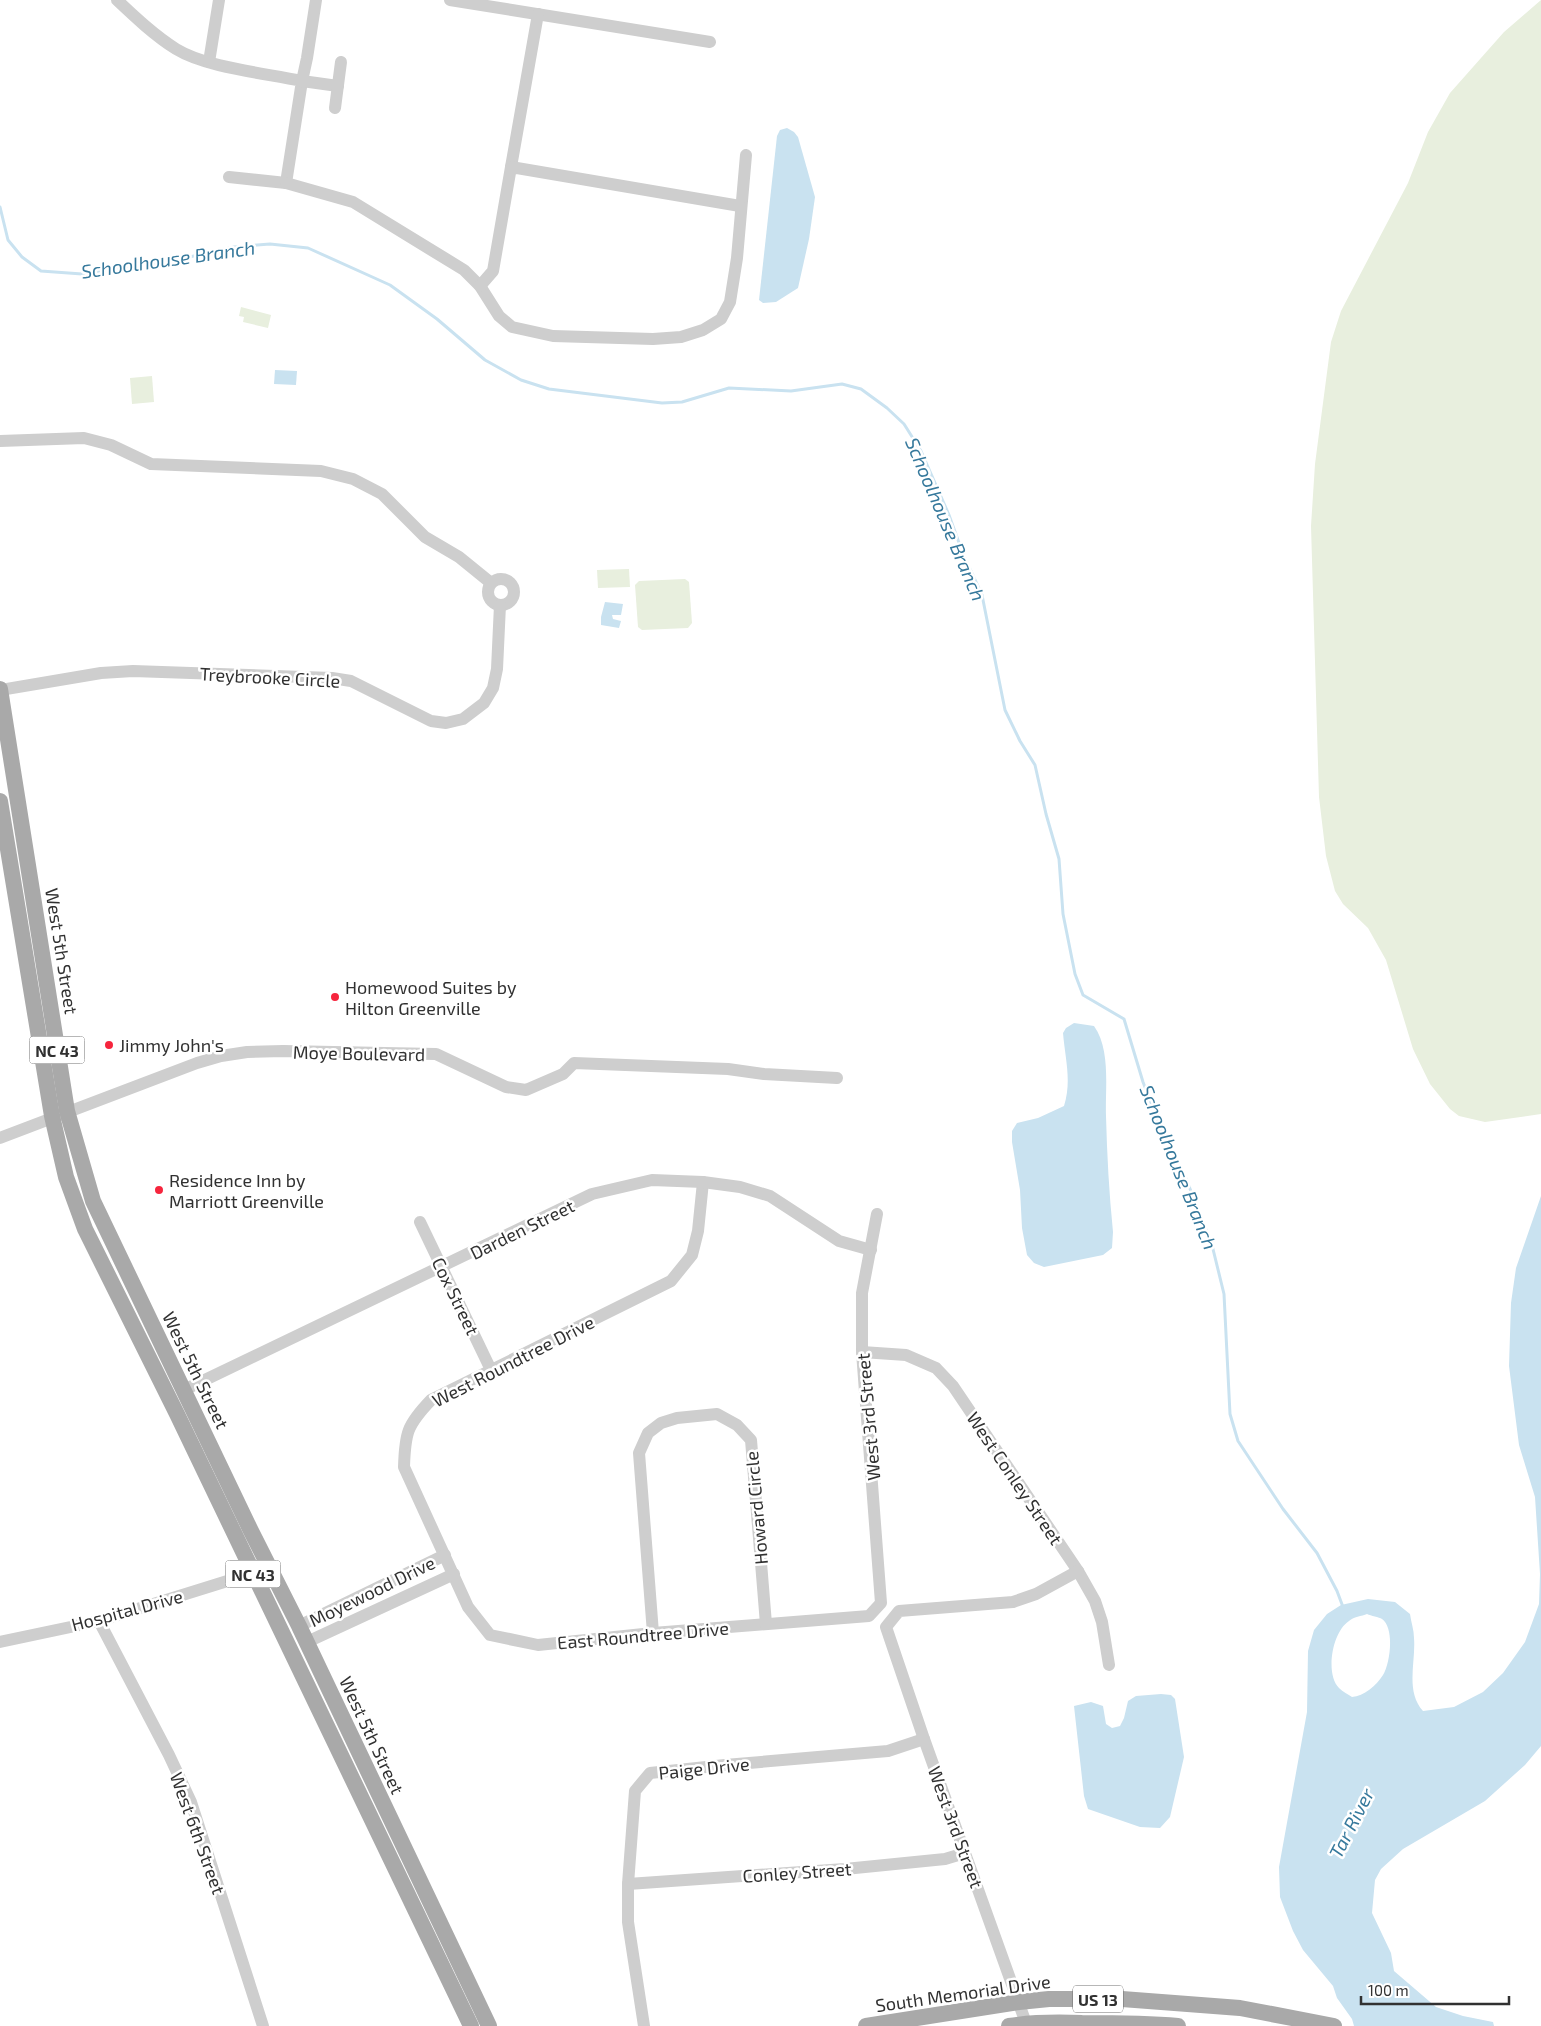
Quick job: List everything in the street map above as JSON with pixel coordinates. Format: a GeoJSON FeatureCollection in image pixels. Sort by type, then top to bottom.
{"type":"FeatureCollection","features":[{"type":"Feature","properties":{"kind":"main road","name":"West 5th Street"},"geometry":{"type":"LineString","coordinates":[[0,690],[59,1114],[66,1177],[85,1228],[470,2026]]}},
{"type":"Feature","properties":{"kind":"main road","name":"West 5th Street"},"geometry":{"type":"LineString","coordinates":[[0,800],[59,1114],[93,1202],[250,1531],[307,1642],[489,2026]]}},
{"type":"Feature","properties":{"kind":"main road"},"geometry":{"type":"LineString","coordinates":[[176,1414],[191,1427],[227,1499],[250,1531]]}},
{"type":"Feature","properties":{"kind":"main road"},"geometry":{"type":"LineString","coordinates":[[227,1522],[247,1547],[294,1640],[300,1644],[307,1642]]}},
{"type":"Feature","properties":{"kind":"main road","name":"South Memorial Drive"},"geometry":{"type":"LineString","coordinates":[[866,2026],[1018,2002],[1058,1999],[1167,2002],[1240,2008],[1332,2026]]}},
{"type":"Feature","properties":{"kind":"main road","name":"US 13"},"geometry":{"type":"LineString","coordinates":[[1009,2026],[1139,2022],[1178,2026]]}},
{"type":"Feature","properties":{"kind":"street"},"geometry":{"type":"LineString","coordinates":[[117,0],[146,27],[177,49],[209,62],[302,81],[338,86]]}},
{"type":"Feature","properties":{"kind":"street"},"geometry":{"type":"LineString","coordinates":[[209,62],[219,0]]}},
{"type":"Feature","properties":{"kind":"street"},"geometry":{"type":"LineString","coordinates":[[286,183],[316,0]]}},
{"type":"Feature","properties":{"kind":"street"},"geometry":{"type":"LineString","coordinates":[[450,0],[710,42]]}},
{"type":"Feature","properties":{"kind":"street"},"geometry":{"type":"LineString","coordinates":[[480,286],[493,271],[538,14]]}},
{"type":"Feature","properties":{"kind":"street"},"geometry":{"type":"LineString","coordinates":[[335,108],[341,62]]}},
{"type":"Feature","properties":{"kind":"street"},"geometry":{"type":"LineString","coordinates":[[229,177],[286,183],[354,202],[464,270],[480,286],[499,316],[512,327],[553,336],[653,339],[681,337],[704,330],[721,319],[730,302],[737,258],[740,206],[746,155]]}},
{"type":"Feature","properties":{"kind":"street"},"geometry":{"type":"LineString","coordinates":[[511,167],[740,206]]}},
{"type":"Feature","properties":{"kind":"street"},"geometry":{"type":"LineString","coordinates":[[0,441],[84,438],[111,445],[151,464],[321,472],[353,479],[382,494],[425,537],[459,557],[491,583]]}},
{"type":"Feature","properties":{"kind":"street"},"geometry":{"type":"LineString","coordinates":[[503,579],[512,586],[513,597],[508,603],[500,605],[492,602],[488,595],[491,583],[503,579]]}},
{"type":"Feature","properties":{"kind":"street","name":"Treybrooke Circle"},"geometry":{"type":"LineString","coordinates":[[0,690],[101,673],[133,671],[332,678],[351,681],[431,721],[454,722],[475,711],[491,693],[497,669],[500,605]]}},
{"type":"Feature","properties":{"kind":"street","name":"Moye Boulevard"},"geometry":{"type":"LineString","coordinates":[[0,1138],[197,1063],[221,1056],[247,1052],[436,1054],[506,1087],[526,1090],[563,1074],[574,1063],[728,1069],[764,1074],[837,1078]]}},
{"type":"Feature","properties":{"kind":"street","name":"Darden Street"},"geometry":{"type":"LineString","coordinates":[[184,1390],[442,1268],[592,1194],[652,1180],[703,1182],[740,1188],[770,1196],[839,1241],[871,1250]]}},
{"type":"Feature","properties":{"kind":"street","name":"West Roundtree Drive"},"geometry":{"type":"LineString","coordinates":[[454,1574],[404,1467],[405,1443],[413,1418],[431,1400],[671,1281],[692,1255],[698,1231],[703,1182]]}},
{"type":"Feature","properties":{"kind":"street","name":"West 3rd Street"},"geometry":{"type":"LineString","coordinates":[[869,1616],[882,1601],[862,1352],[862,1293],[877,1214]]}},
{"type":"Feature","properties":{"kind":"street","name":"Cox Street"},"geometry":{"type":"LineString","coordinates":[[420,1222],[491,1370]]}},
{"type":"Feature","properties":{"kind":"street","name":"West Conley Street"},"geometry":{"type":"LineString","coordinates":[[862,1352],[906,1355],[936,1368],[953,1386],[1078,1571],[1095,1601],[1102,1622],[1109,1665]]}},
{"type":"Feature","properties":{"kind":"street","name":"Howard Circle"},"geometry":{"type":"LineString","coordinates":[[653,1633],[639,1453],[648,1433],[661,1423],[677,1418],[718,1414],[737,1425],[751,1440],[766,1624]]}},
{"type":"Feature","properties":{"kind":"street","name":"Moyewood Drive"},"geometry":{"type":"LineString","coordinates":[[299,1626],[445,1555]]}},
{"type":"Feature","properties":{"kind":"street","name":"West 3rd Street"},"geometry":{"type":"LineString","coordinates":[[1027,2025],[924,1739],[886,1627],[899,1611],[1013,1602],[1036,1594],[1078,1571]]}},
{"type":"Feature","properties":{"kind":"street","name":"Hospital Drive"},"geometry":{"type":"LineString","coordinates":[[0,1642],[99,1621],[253,1573]]}},
{"type":"Feature","properties":{"kind":"street","name":"East Roundtree Drive"},"geometry":{"type":"LineString","coordinates":[[454,1574],[468,1607],[490,1634],[538,1645],[653,1633],[869,1616]]}},
{"type":"Feature","properties":{"kind":"street","name":"Moyewood Drive"},"geometry":{"type":"LineString","coordinates":[[307,1642],[454,1574]]}},
{"type":"Feature","properties":{"kind":"street","name":"West 6th Street"},"geometry":{"type":"LineString","coordinates":[[99,1621],[170,1755],[190,1799],[263,2026]]}},
{"type":"Feature","properties":{"kind":"street","name":"Paige Drive"},"geometry":{"type":"LineString","coordinates":[[644,2026],[628,1922],[628,1884],[635,1791],[650,1773],[725,1764],[888,1751],[924,1739]]}},
{"type":"Feature","properties":{"kind":"street","name":"Conley Street"},"geometry":{"type":"LineString","coordinates":[[628,1884],[845,1869],[945,1859],[966,1853]]}},
{"type":"Feature","properties":{"kind":"green space"},"geometry":{"type":"Polygon","coordinates":[[[1541,0],[1541,1114],[1485,1122],[1459,1116],[1450,1109],[1430,1084],[1413,1049],[1386,960],[1368,928],[1343,904],[1335,891],[1326,856],[1319,797],[1311,526],[1315,464],[1331,342],[1341,311],[1408,183],[1428,132],[1450,93],[1504,32],[1541,0]]]}},
{"type":"Feature","properties":{"kind":"green space"},"geometry":{"type":"Polygon","coordinates":[[[241,307],[271,315],[268,328],[243,322],[244,317],[239,316],[241,307]]]}},
{"type":"Feature","properties":{"kind":"green space"},"geometry":{"type":"Polygon","coordinates":[[[152,376],[154,402],[132,404],[130,378],[152,376]]]}},
{"type":"Feature","properties":{"kind":"green space"},"geometry":{"type":"Polygon","coordinates":[[[629,569],[630,587],[598,588],[597,570],[629,569]]]}},
{"type":"Feature","properties":{"kind":"green space"},"geometry":{"type":"Polygon","coordinates":[[[685,579],[689,582],[692,623],[688,628],[642,630],[638,627],[635,585],[639,581],[685,579]]]}},
{"type":"Feature","properties":{"kind":"water"},"geometry":{"type":"Polygon","coordinates":[[[787,128],[798,137],[815,197],[809,239],[798,288],[776,302],[763,303],[759,300],[777,136],[780,130],[787,128]]]}},
{"type":"Feature","properties":{"kind":"water"},"geometry":{"type":"Polygon","coordinates":[[[275,370],[297,371],[296,385],[274,384],[275,370]]]}},
{"type":"Feature","properties":{"kind":"water"},"geometry":{"type":"Polygon","coordinates":[[[605,602],[623,604],[621,615],[612,615],[613,619],[621,621],[619,628],[601,625],[605,602]]]}},
{"type":"Feature","properties":{"kind":"water"},"geometry":{"type":"Polygon","coordinates":[[[1074,1023],[1094,1026],[1103,1046],[1106,1070],[1106,1116],[1113,1232],[1112,1248],[1103,1255],[1044,1267],[1034,1263],[1027,1255],[1022,1228],[1020,1190],[1012,1131],[1017,1123],[1038,1118],[1064,1106],[1068,1079],[1063,1033],[1066,1028],[1074,1023]]]}},
{"type":"Feature","properties":{"kind":"water","name":"Tar River"},"geometry":{"type":"Polygon","coordinates":[[[1541,1196],[1541,1746],[1525,1765],[1485,1801],[1403,1849],[1381,1869],[1375,1880],[1372,1913],[1391,1953],[1394,1971],[1436,2007],[1463,2016],[1493,2022],[1494,2026],[1354,2026],[1352,2019],[1337,1998],[1333,1986],[1303,1950],[1293,1931],[1280,1897],[1279,1867],[1307,1712],[1308,1651],[1314,1630],[1327,1614],[1341,1605],[1368,1599],[1395,1602],[1410,1614],[1414,1632],[1412,1676],[1414,1695],[1423,1711],[1454,1707],[1483,1692],[1503,1673],[1525,1642],[1539,1604],[1540,1574],[1535,1497],[1519,1445],[1509,1366],[1511,1303],[1516,1268],[1541,1196]],[[1367,1614],[1353,1618],[1343,1626],[1338,1634],[1332,1653],[1332,1673],[1335,1682],[1339,1688],[1352,1697],[1361,1695],[1373,1687],[1383,1675],[1388,1663],[1389,1630],[1382,1619],[1367,1614]]]}},
{"type":"Feature","properties":{"kind":"water"},"geometry":{"type":"Polygon","coordinates":[[[1171,1695],[1175,1699],[1184,1757],[1170,1817],[1160,1828],[1140,1827],[1088,1809],[1084,1796],[1074,1706],[1091,1702],[1103,1706],[1106,1724],[1112,1728],[1120,1726],[1128,1701],[1136,1696],[1171,1695]]]}},
{"type":"Feature","properties":{"kind":"waterway","name":"Schoolhouse Branch"},"geometry":{"type":"LineString","coordinates":[[0,207],[8,240],[22,257],[41,271],[82,274],[158,264],[234,247],[270,244],[308,248],[390,285],[437,319],[485,360],[521,380],[549,389],[662,403],[682,402],[729,388],[791,391],[842,384],[861,389],[887,408],[904,424],[921,451],[949,515],[963,554],[982,595],[1005,710],[1020,741],[1035,765],[1059,859],[1063,914],[1075,974],[1083,995],[1124,1019],[1143,1082],[1162,1131],[1185,1176],[1212,1245],[1224,1294],[1230,1414],[1238,1441],[1283,1509],[1317,1553],[1337,1591],[1343,1607]]}},
{"type":"Feature","properties":{"kind":"place","name":"Homewood Suites by Hilton Greenville"},"geometry":{"type":"Point","coordinates":[335,997]}},
{"type":"Feature","properties":{"kind":"place","name":"Jimmy John's"},"geometry":{"type":"Point","coordinates":[109,1045]}},
{"type":"Feature","properties":{"kind":"place","name":"Residence Inn by Marriott Greenville"},"geometry":{"type":"Point","coordinates":[159,1190]}}]}
